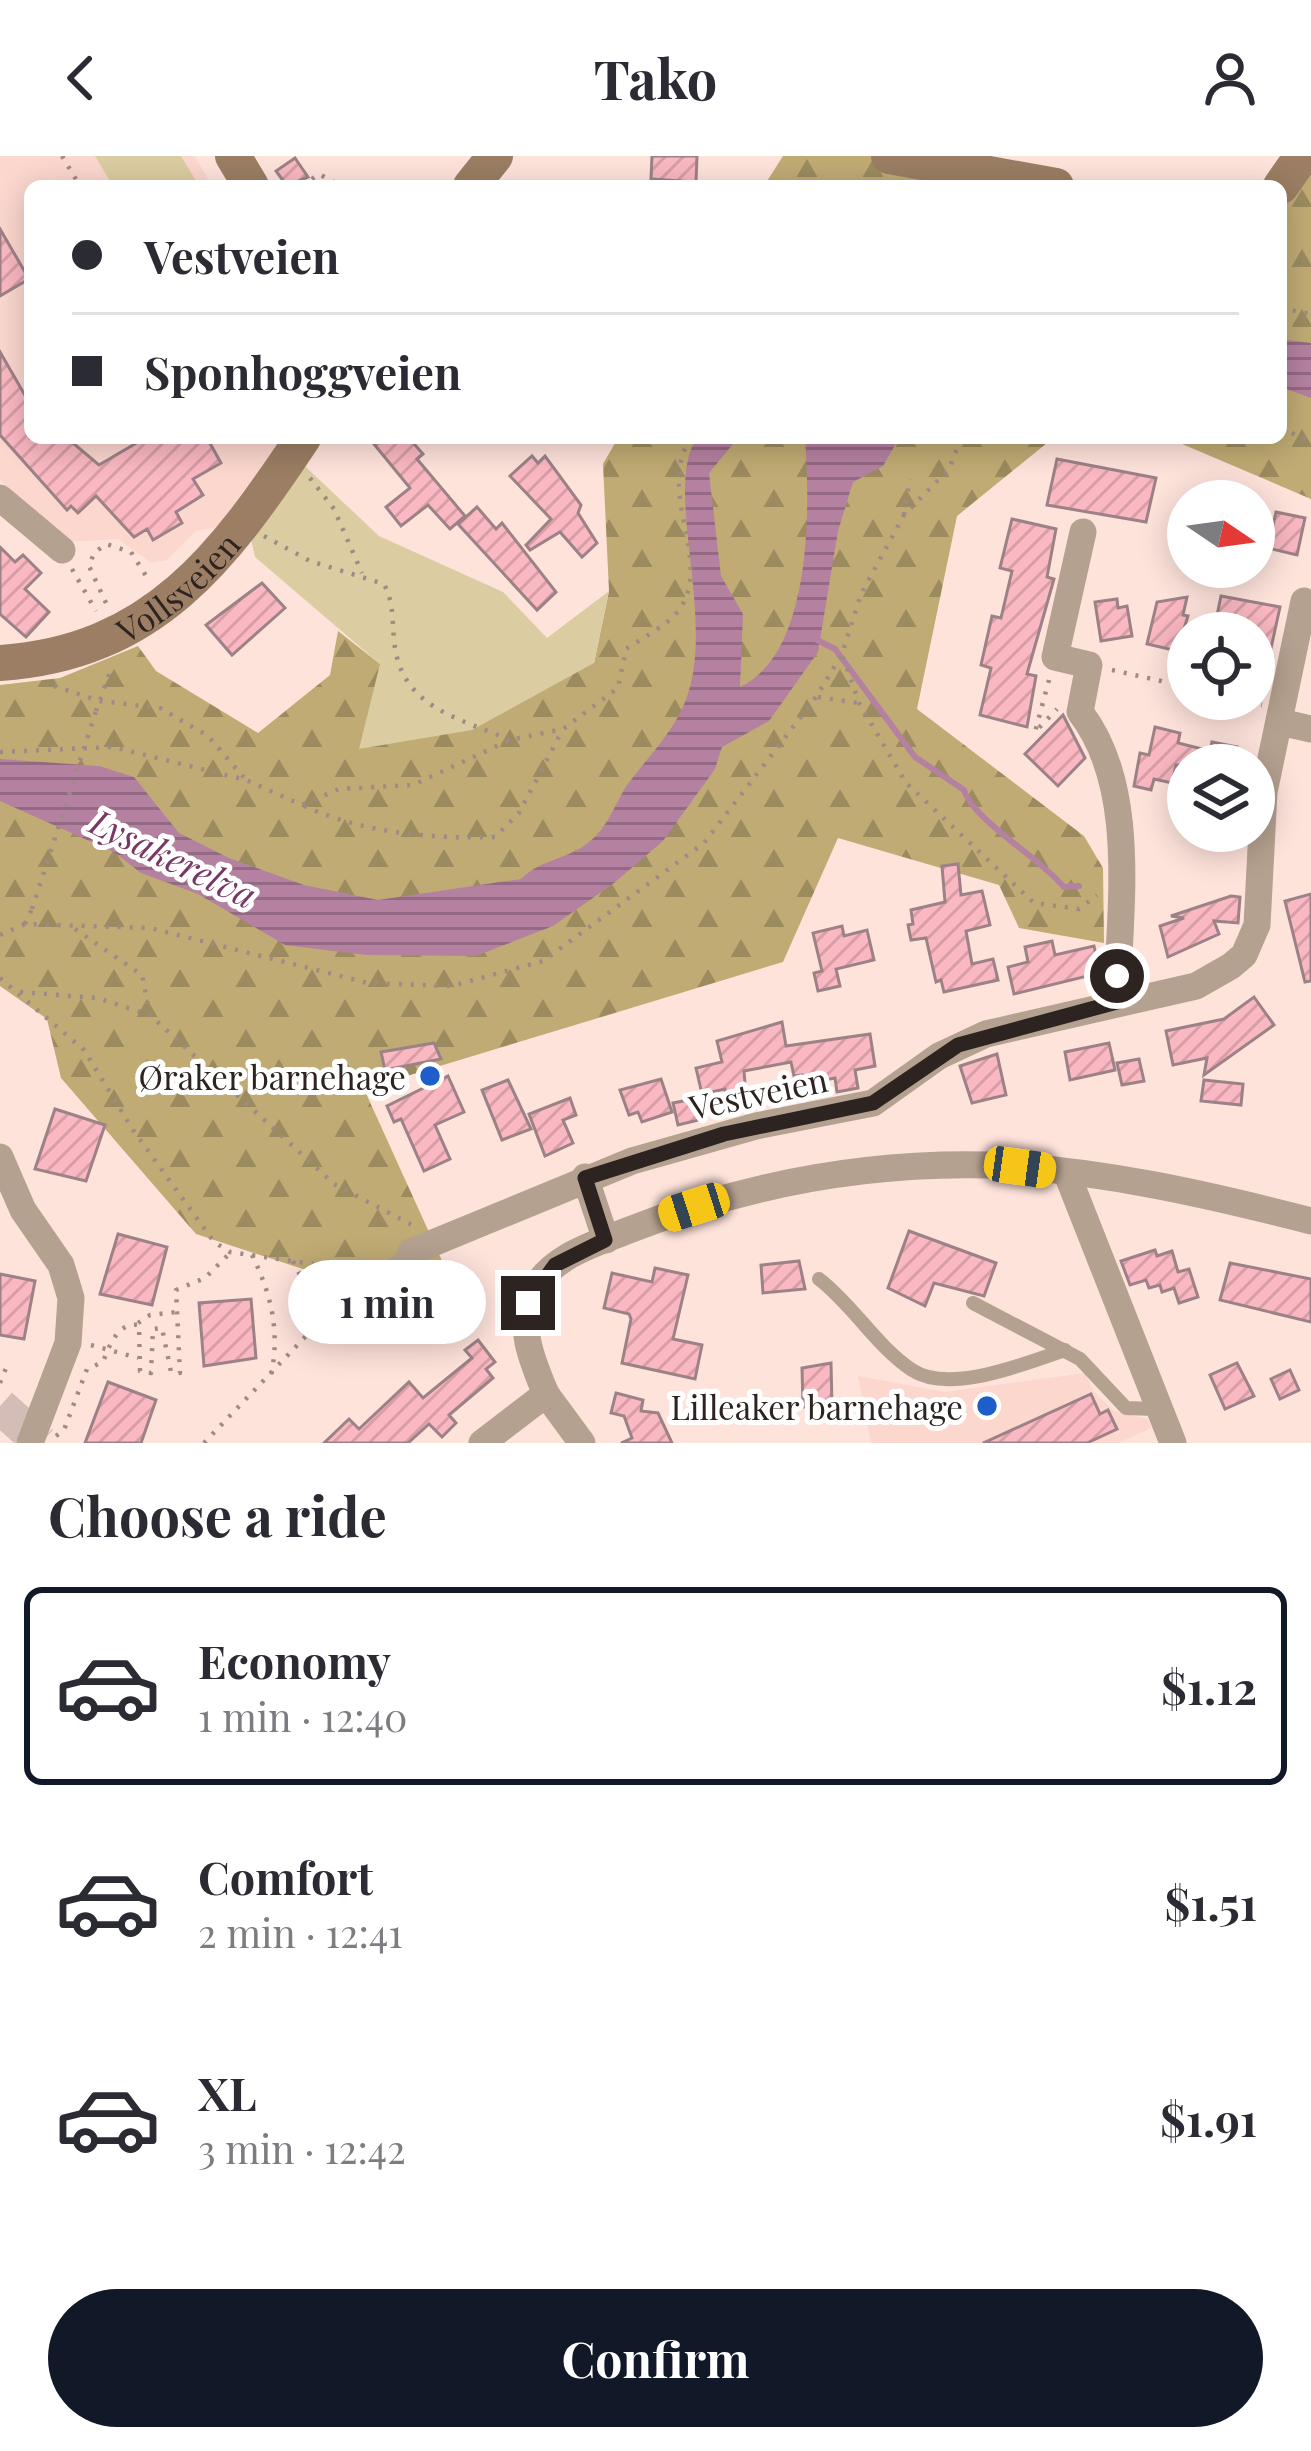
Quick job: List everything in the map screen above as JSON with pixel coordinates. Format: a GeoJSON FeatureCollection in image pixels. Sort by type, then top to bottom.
{"type":"FeatureCollection","features":[{"type":"Feature","properties":{"kind":"main road"},"geometry":{"type":"LineString","coordinates":[[476,180],[495,156]]}},
{"type":"Feature","properties":{"kind":"main road"},"geometry":{"type":"LineString","coordinates":[[889,156],[1023,180]]}},
{"type":"Feature","properties":{"kind":"main road","name":"Vollsveien"},"geometry":{"type":"LineString","coordinates":[[0,663],[80,648],[146,619],[197,579],[247,521],[297,446]]}},
{"type":"Feature","properties":{"kind":"street"},"geometry":{"type":"LineString","coordinates":[[0,498],[62,550]]}},
{"type":"Feature","properties":{"kind":"street"},"geometry":{"type":"LineString","coordinates":[[1083,532],[1055,658],[1089,665],[1079,712],[1103,746],[1111,771],[1118,878],[1117,1002]]}},
{"type":"Feature","properties":{"kind":"street","name":"Vestveien"},"geometry":{"type":"LineString","coordinates":[[413,1239],[724,1134],[873,1103],[958,1045],[1196,986],[1244,955],[1257,925],[1264,792],[1304,602]]}},
{"type":"Feature","properties":{"kind":"street"},"geometry":{"type":"LineString","coordinates":[[1280,722],[1311,729]]}},
{"type":"Feature","properties":{"kind":"street"},"geometry":{"type":"LineString","coordinates":[[0,1157],[23,1210],[62,1265],[71,1298],[68,1343],[30,1443]]}},
{"type":"Feature","properties":{"kind":"street"},"geometry":{"type":"LineString","coordinates":[[582,1443],[546,1394],[530,1358],[528,1303],[555,1265],[605,1240],[721,1198],[813,1177],[985,1165],[1162,1187],[1311,1222]]}},
{"type":"Feature","properties":{"kind":"street"},"geometry":{"type":"LineString","coordinates":[[1067,1174],[1173,1443]]}},
{"type":"Feature","properties":{"kind":"street"},"geometry":{"type":"LineString","coordinates":[[585,1178],[605,1240]]}},
{"type":"Feature","properties":{"kind":"street"},"geometry":{"type":"LineString","coordinates":[[482,1443],[546,1394]]}},
{"type":"Feature","properties":{"kind":"lane"},"geometry":{"type":"LineString","coordinates":[[338,1304],[413,1239]]}},
{"type":"Feature","properties":{"kind":"lane"},"geometry":{"type":"LineString","coordinates":[[819,1279],[850,1303],[909,1368],[926,1377],[964,1376],[1065,1350]]}},
{"type":"Feature","properties":{"kind":"lane"},"geometry":{"type":"LineString","coordinates":[[973,1303],[1065,1350],[1126,1408],[1156,1409]]}},
{"type":"Feature","properties":{"kind":"path"},"geometry":{"type":"LineString","coordinates":[[0,752],[113,747],[246,780],[347,825],[449,838],[495,837],[518,813],[563,729],[617,688],[626,649],[677,614],[688,593],[677,498],[687,444]]}},
{"type":"Feature","properties":{"kind":"path"},"geometry":{"type":"LineString","coordinates":[[0,935],[25,924],[150,928],[368,983],[452,986],[543,961],[704,843],[817,697],[842,654],[861,594],[904,515],[949,469],[959,444]]}},
{"type":"Feature","properties":{"kind":"path"},"geometry":{"type":"LineString","coordinates":[[297,446],[334,509],[362,573]]}},
{"type":"Feature","properties":{"kind":"path"},"geometry":{"type":"LineString","coordinates":[[904,515],[910,479]]}},
{"type":"Feature","properties":{"kind":"path"},"geometry":{"type":"LineString","coordinates":[[247,521],[267,539],[310,561],[362,573],[384,584],[393,601],[399,676],[416,695],[510,740]]}},
{"type":"Feature","properties":{"kind":"path"},"geometry":{"type":"LineString","coordinates":[[106,603],[89,566],[94,553],[106,544],[130,552],[151,584]]}},
{"type":"Feature","properties":{"kind":"path"},"geometry":{"type":"LineString","coordinates":[[62,550],[94,610],[104,614],[115,608]]}},
{"type":"Feature","properties":{"kind":"path"},"geometry":{"type":"LineString","coordinates":[[139,593],[165,572]]}},
{"type":"Feature","properties":{"kind":"path"},"geometry":{"type":"LineString","coordinates":[[842,654],[860,703],[906,783],[1034,903],[1079,909],[1103,884],[1118,878]]}},
{"type":"Feature","properties":{"kind":"path"},"geometry":{"type":"LineString","coordinates":[[1055,658],[1035,732],[1059,706],[1079,712]]}},
{"type":"Feature","properties":{"kind":"path"},"geometry":{"type":"LineString","coordinates":[[1089,665],[1167,682]]}},
{"type":"Feature","properties":{"kind":"path"},"geometry":{"type":"LineString","coordinates":[[25,924],[112,667]]}},
{"type":"Feature","properties":{"kind":"path"},"geometry":{"type":"LineString","coordinates":[[37,687],[58,686],[100,701],[160,708],[208,736],[246,780]]}},
{"type":"Feature","properties":{"kind":"path"},"geometry":{"type":"LineString","coordinates":[[817,697],[860,703]]}},
{"type":"Feature","properties":{"kind":"path"},"geometry":{"type":"LineString","coordinates":[[302,805],[339,789],[412,785],[510,740],[563,729]]}},
{"type":"Feature","properties":{"kind":"path"},"geometry":{"type":"LineString","coordinates":[[75,929],[142,975],[150,1015]]}},
{"type":"Feature","properties":{"kind":"path"},"geometry":{"type":"LineString","coordinates":[[0,978],[84,1050],[201,1227],[230,1252],[377,1274]]}},
{"type":"Feature","properties":{"kind":"path"},"geometry":{"type":"LineString","coordinates":[[20,992],[97,998],[150,1015],[334,1184],[413,1239]]}},
{"type":"Feature","properties":{"kind":"path"},"geometry":{"type":"LineString","coordinates":[[138,1323],[138,1370],[151,1373],[153,1329],[162,1328],[171,1372],[180,1373],[176,1290],[205,1278],[230,1252]]}},
{"type":"Feature","properties":{"kind":"path"},"geometry":{"type":"LineString","coordinates":[[252,1255],[268,1286],[278,1341],[270,1377]]}},
{"type":"Feature","properties":{"kind":"path"},"geometry":{"type":"LineString","coordinates":[[292,1261],[322,1319]]}},
{"type":"Feature","properties":{"kind":"path"},"geometry":{"type":"LineString","coordinates":[[204,1443],[338,1304]]}},
{"type":"Feature","properties":{"kind":"path"},"geometry":{"type":"LineString","coordinates":[[46,1442],[62,1433],[86,1369],[102,1364],[120,1330],[150,1315],[178,1312]]}},
{"type":"Feature","properties":{"kind":"path"},"geometry":{"type":"LineString","coordinates":[[98,1347],[138,1358]]}},
{"type":"Feature","properties":{"kind":"path"},"geometry":{"type":"LineString","coordinates":[[0,1383],[6,1369]]}},
{"type":"Feature","properties":{"kind":"shaded area"},"geometry":{"type":"Polygon","coordinates":[[[0,156],[195,156],[209,180],[24,180],[24,444],[295,444],[247,521],[196,531],[167,560],[151,563],[118,539],[66,542],[0,480],[0,156]]]}},
{"type":"Feature","properties":{"kind":"shaded area"},"geometry":{"type":"Polygon","coordinates":[[[95,156],[181,156],[195,180],[109,180],[95,156]]]}},
{"type":"Feature","properties":{"kind":"shaded area"},"geometry":{"type":"Polygon","coordinates":[[[292,454],[379,536],[503,592],[547,638],[609,591],[594,663],[472,730],[359,749],[380,664],[255,557],[247,521],[292,454]]]}},
{"type":"Feature","properties":{"kind":"shaded area","name":"Lilleaker barnehage"},"geometry":{"type":"Polygon","coordinates":[[[1085,1373],[1093,1391],[1114,1411],[1148,1419],[1151,1428],[1118,1443],[871,1443],[858,1376],[945,1392],[1085,1373]]]}},
{"type":"Feature","properties":{"kind":"green space"},"geometry":{"type":"Polygon","coordinates":[[[783,156],[898,156],[1024,180],[768,180],[783,156]]]}},
{"type":"Feature","properties":{"kind":"green space"},"geometry":{"type":"Polygon","coordinates":[[[1311,156],[1311,499],[1182,444],[1287,444],[1287,180],[1311,156]]]}},
{"type":"Feature","properties":{"kind":"green space"},"geometry":{"type":"Polygon","coordinates":[[[615,444],[1046,444],[957,516],[917,709],[1084,836],[1103,868],[1104,943],[1019,928],[999,885],[838,838],[783,962],[364,1089],[443,1263],[364,1289],[196,1234],[61,1078],[47,1019],[0,986],[0,685],[60,678],[138,646],[156,671],[258,733],[330,675],[338,631],[380,664],[594,663],[609,591],[603,464],[615,444]]]}},
{"type":"Feature","properties":{"kind":"water"},"geometry":{"type":"Polygon","coordinates":[[[1287,340],[1311,343],[1311,398],[1287,389],[1287,340]]]}},
{"type":"Feature","properties":{"kind":"water","name":"Lysakerelva"},"geometry":{"type":"Polygon","coordinates":[[[695,444],[733,444],[709,473],[721,576],[743,614],[740,687],[764,669],[782,643],[794,611],[806,538],[805,444],[896,444],[883,466],[853,482],[838,531],[818,652],[769,721],[722,747],[715,769],[663,841],[553,926],[476,956],[366,955],[285,945],[198,894],[141,873],[114,852],[0,801],[0,759],[99,766],[134,777],[179,833],[229,858],[304,885],[378,900],[521,879],[593,839],[685,702],[694,670],[696,634],[685,489],[695,444]]]}},
{"type":"Feature","properties":{"kind":"building"},"geometry":{"type":"Polygon","coordinates":[[[652,156],[697,156],[696,180],[651,179],[652,156]]]}},
{"type":"Feature","properties":{"kind":"building"},"geometry":{"type":"Polygon","coordinates":[[[295,158],[308,177],[283,180],[276,171],[295,158]]]}},
{"type":"Feature","properties":{"kind":"building"},"geometry":{"type":"Polygon","coordinates":[[[0,229],[24,270],[24,282],[0,296],[0,229]]]}},
{"type":"Feature","properties":{"kind":"building"},"geometry":{"type":"Polygon","coordinates":[[[0,352],[24,394],[24,444],[74,444],[99,465],[135,444],[210,444],[221,463],[193,479],[203,495],[176,512],[182,523],[153,540],[147,529],[134,537],[96,496],[78,513],[71,506],[67,510],[0,435],[0,352]]]}},
{"type":"Feature","properties":{"kind":"building"},"geometry":{"type":"Polygon","coordinates":[[[374,444],[414,444],[423,454],[417,459],[465,516],[450,529],[428,505],[401,526],[386,507],[410,488],[374,444]]]}},
{"type":"Feature","properties":{"kind":"building"},"geometry":{"type":"Polygon","coordinates":[[[532,456],[538,463],[545,456],[581,505],[578,513],[597,543],[582,557],[560,532],[530,550],[526,545],[551,519],[510,476],[532,456]]]}},
{"type":"Feature","properties":{"kind":"building"},"geometry":{"type":"Polygon","coordinates":[[[1057,459],[1156,478],[1146,522],[1047,505],[1057,459]]]}},
{"type":"Feature","properties":{"kind":"building"},"geometry":{"type":"Polygon","coordinates":[[[477,507],[496,529],[502,523],[556,592],[537,610],[458,524],[477,507]]]}},
{"type":"Feature","properties":{"kind":"building"},"geometry":{"type":"Polygon","coordinates":[[[1276,512],[1305,518],[1297,555],[1275,550],[1276,512]]]}},
{"type":"Feature","properties":{"kind":"building"},"geometry":{"type":"Polygon","coordinates":[[[1012,519],[1056,529],[1047,577],[1054,579],[1027,674],[1036,676],[1027,727],[980,715],[991,668],[981,665],[992,616],[1001,618],[1012,571],[1000,568],[1012,519]]]}},
{"type":"Feature","properties":{"kind":"building"},"geometry":{"type":"Polygon","coordinates":[[[0,547],[15,562],[23,555],[41,573],[25,589],[49,612],[26,637],[0,614],[0,547]]]}},
{"type":"Feature","properties":{"kind":"building"},"geometry":{"type":"Polygon","coordinates":[[[262,583],[285,608],[232,655],[206,625],[262,583]]]}},
{"type":"Feature","properties":{"kind":"building"},"geometry":{"type":"Polygon","coordinates":[[[1221,596],[1280,607],[1275,630],[1275,612],[1218,612],[1221,596]]]}},
{"type":"Feature","properties":{"kind":"building"},"geometry":{"type":"Polygon","coordinates":[[[1187,597],[1184,612],[1167,612],[1167,649],[1147,644],[1157,602],[1187,597]]]}},
{"type":"Feature","properties":{"kind":"building"},"geometry":{"type":"Polygon","coordinates":[[[1117,599],[1118,608],[1127,606],[1132,636],[1101,641],[1095,602],[1117,599]]]}},
{"type":"Feature","properties":{"kind":"building"},"geometry":{"type":"Polygon","coordinates":[[[1063,715],[1085,758],[1058,786],[1025,754],[1063,715]]]}},
{"type":"Feature","properties":{"kind":"building"},"geometry":{"type":"Polygon","coordinates":[[[1155,727],[1180,733],[1178,743],[1182,744],[1167,744],[1167,782],[1154,779],[1151,790],[1134,786],[1140,753],[1149,755],[1155,727]]]}},
{"type":"Feature","properties":{"kind":"building"},"geometry":{"type":"Polygon","coordinates":[[[958,864],[961,895],[982,891],[990,925],[966,931],[972,964],[993,959],[998,980],[944,992],[941,980],[936,982],[926,938],[911,940],[908,925],[913,924],[911,910],[945,902],[942,866],[958,864]]]}},
{"type":"Feature","properties":{"kind":"building"},"geometry":{"type":"Polygon","coordinates":[[[1311,894],[1311,981],[1305,982],[1285,901],[1311,894]]]}},
{"type":"Feature","properties":{"kind":"building"},"geometry":{"type":"Polygon","coordinates":[[[1240,897],[1238,923],[1214,921],[1219,934],[1168,957],[1160,926],[1184,918],[1171,916],[1240,897]]]}},
{"type":"Feature","properties":{"kind":"building"},"geometry":{"type":"Polygon","coordinates":[[[842,926],[844,936],[867,930],[874,960],[836,969],[840,986],[818,991],[814,973],[822,971],[813,933],[842,926]]]}},
{"type":"Feature","properties":{"kind":"building"},"geometry":{"type":"Polygon","coordinates":[[[1052,941],[1055,955],[1094,946],[1100,973],[1014,994],[1008,967],[1028,962],[1025,947],[1052,941]]]}},
{"type":"Feature","properties":{"kind":"building"},"geometry":{"type":"Polygon","coordinates":[[[1254,997],[1274,1025],[1204,1075],[1207,1058],[1173,1065],[1166,1031],[1224,1019],[1254,997]]]}},
{"type":"Feature","properties":{"kind":"building"},"geometry":{"type":"Polygon","coordinates":[[[782,1022],[786,1046],[870,1034],[875,1066],[855,1070],[858,1088],[837,1092],[835,1078],[803,1084],[802,1075],[794,1076],[791,1062],[744,1071],[746,1095],[727,1100],[725,1089],[702,1094],[696,1068],[722,1062],[717,1041],[782,1022]]]}},
{"type":"Feature","properties":{"kind":"building"},"geometry":{"type":"Polygon","coordinates":[[[434,1043],[441,1059],[385,1070],[381,1052],[434,1043]]]}},
{"type":"Feature","properties":{"kind":"building"},"geometry":{"type":"Polygon","coordinates":[[[1109,1043],[1115,1070],[1070,1080],[1065,1052],[1109,1043]]]}},
{"type":"Feature","properties":{"kind":"building"},"geometry":{"type":"Polygon","coordinates":[[[997,1054],[1006,1095],[972,1103],[960,1066],[997,1054]]]}},
{"type":"Feature","properties":{"kind":"building"},"geometry":{"type":"Polygon","coordinates":[[[1139,1059],[1144,1081],[1122,1085],[1117,1063],[1139,1059]]]}},
{"type":"Feature","properties":{"kind":"building"},"geometry":{"type":"Polygon","coordinates":[[[448,1076],[464,1112],[435,1125],[450,1159],[424,1171],[401,1119],[394,1122],[387,1106],[448,1076]]]}},
{"type":"Feature","properties":{"kind":"building"},"geometry":{"type":"Polygon","coordinates":[[[661,1079],[672,1112],[642,1122],[638,1112],[629,1115],[620,1090],[661,1079]]]}},
{"type":"Feature","properties":{"kind":"building"},"geometry":{"type":"Polygon","coordinates":[[[508,1080],[531,1129],[502,1140],[482,1090],[508,1080]]]}},
{"type":"Feature","properties":{"kind":"building"},"geometry":{"type":"Polygon","coordinates":[[[1204,1080],[1243,1084],[1241,1105],[1201,1101],[1204,1080]]]}},
{"type":"Feature","properties":{"kind":"building"},"geometry":{"type":"Polygon","coordinates":[[[570,1098],[576,1115],[563,1120],[573,1143],[545,1156],[529,1114],[570,1098]]]}},
{"type":"Feature","properties":{"kind":"building"},"geometry":{"type":"Polygon","coordinates":[[[694,1099],[699,1120],[678,1125],[673,1103],[694,1099]]]}},
{"type":"Feature","properties":{"kind":"building"},"geometry":{"type":"Polygon","coordinates":[[[55,1109],[105,1125],[86,1181],[35,1169],[55,1109]]]}},
{"type":"Feature","properties":{"kind":"building"},"geometry":{"type":"Polygon","coordinates":[[[909,1231],[996,1263],[984,1296],[934,1283],[925,1306],[888,1288],[909,1231]]]}},
{"type":"Feature","properties":{"kind":"building"},"geometry":{"type":"Polygon","coordinates":[[[118,1234],[167,1247],[152,1305],[100,1294],[118,1234]]]}},
{"type":"Feature","properties":{"kind":"building"},"geometry":{"type":"Polygon","coordinates":[[[1155,1250],[1157,1256],[1172,1251],[1178,1272],[1189,1269],[1198,1297],[1179,1303],[1174,1288],[1162,1292],[1160,1285],[1149,1288],[1146,1280],[1130,1285],[1121,1261],[1155,1250]]]}},
{"type":"Feature","properties":{"kind":"building"},"geometry":{"type":"Polygon","coordinates":[[[799,1261],[805,1289],[763,1293],[761,1265],[799,1261]]]}},
{"type":"Feature","properties":{"kind":"building"},"geometry":{"type":"Polygon","coordinates":[[[1230,1263],[1311,1279],[1311,1322],[1220,1300],[1230,1263]]]}},
{"type":"Feature","properties":{"kind":"building"},"geometry":{"type":"Polygon","coordinates":[[[655,1268],[688,1275],[673,1339],[702,1345],[695,1379],[622,1363],[631,1319],[629,1314],[604,1308],[612,1273],[652,1282],[655,1268]]]}},
{"type":"Feature","properties":{"kind":"building"},"geometry":{"type":"Polygon","coordinates":[[[0,1274],[35,1281],[24,1339],[0,1335],[0,1274]]]}},
{"type":"Feature","properties":{"kind":"building"},"geometry":{"type":"Polygon","coordinates":[[[251,1299],[256,1358],[204,1366],[199,1303],[251,1299]]]}},
{"type":"Feature","properties":{"kind":"building"},"geometry":{"type":"Polygon","coordinates":[[[478,1340],[495,1362],[486,1369],[493,1378],[449,1415],[456,1423],[442,1437],[429,1424],[408,1443],[324,1443],[349,1419],[359,1429],[409,1382],[423,1398],[472,1358],[465,1350],[478,1340]]]}},
{"type":"Feature","properties":{"kind":"building"},"geometry":{"type":"Polygon","coordinates":[[[831,1363],[832,1406],[803,1407],[802,1368],[831,1363]]]}},
{"type":"Feature","properties":{"kind":"building"},"geometry":{"type":"Polygon","coordinates":[[[1237,1363],[1254,1396],[1225,1409],[1210,1375],[1237,1363]]]}},
{"type":"Feature","properties":{"kind":"building"},"geometry":{"type":"Polygon","coordinates":[[[1290,1370],[1299,1390],[1280,1399],[1271,1379],[1290,1370]]]}},
{"type":"Feature","properties":{"kind":"building"},"geometry":{"type":"Polygon","coordinates":[[[108,1382],[156,1400],[141,1443],[85,1443],[108,1382]]]}},
{"type":"Feature","properties":{"kind":"building"},"geometry":{"type":"Polygon","coordinates":[[[616,1393],[643,1400],[641,1411],[658,1413],[672,1443],[621,1443],[632,1438],[624,1416],[611,1413],[616,1393]]]}},
{"type":"Feature","properties":{"kind":"building"},"geometry":{"type":"Polygon","coordinates":[[[1091,1394],[1100,1414],[1108,1410],[1117,1429],[1087,1443],[983,1443],[1091,1394]]]}},
{"type":"Feature","properties":{"kind":"waterway"},"geometry":{"type":"LineString","coordinates":[[815,639],[835,649],[915,757],[964,790],[980,814],[1064,887],[1079,886]]}},
{"type":"Feature","properties":{"kind":"tunnel"},"geometry":{"type":"LineString","coordinates":[[0,1406],[41,1443]]}},
{"type":"Feature","properties":{"kind":"place","name":"Øraker barnehage"},"geometry":{"type":"Point","coordinates":[430,1076]}},
{"type":"Feature","properties":{"kind":"place","name":"Lilleaker barnehage"},"geometry":{"type":"Point","coordinates":[987,1406]}},
{"type":"Feature","properties":{"kind":"route"},"geometry":{"type":"LineString","coordinates":[[528,1303],[542,1276],[555,1265],[605,1240],[585,1178],[724,1134],[873,1103],[958,1045],[1117,1002],[1117,976]]}}]}
